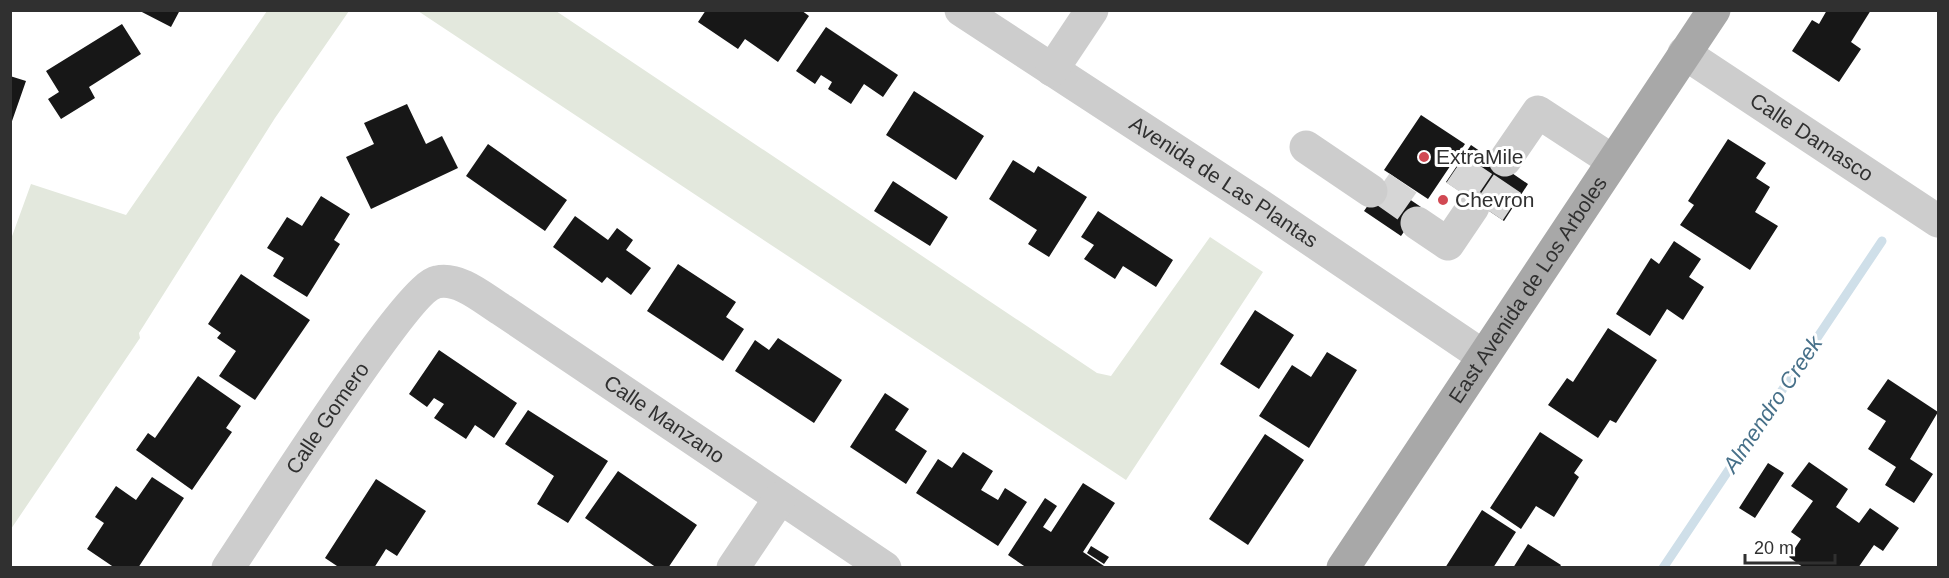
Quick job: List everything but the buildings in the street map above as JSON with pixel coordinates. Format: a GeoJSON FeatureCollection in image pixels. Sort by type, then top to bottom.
{"type":"FeatureCollection","features":[{"type":"Feature","properties":{"kind":"main road","name":"East Avenida de Los Arboles"},"geometry":{"type":"LineString","coordinates":[[1343,567],[1714,10]]}},
{"type":"Feature","properties":{"kind":"street","name":"Avenida de Las Plantas"},"geometry":{"type":"LineString","coordinates":[[961,10],[1484,356]]}},
{"type":"Feature","properties":{"kind":"street"},"geometry":{"type":"LineString","coordinates":[[1053,70],[1092,10]]}},
{"type":"Feature","properties":{"kind":"street","name":"Calle Damasco"},"geometry":{"type":"LineString","coordinates":[[1684,53],[1938,221]]}},
{"type":"Feature","properties":{"kind":"street"},"geometry":{"type":"LineString","coordinates":[[1501,163],[1538,112],[1613,161]]}},
{"type":"Feature","properties":{"kind":"street"},"geometry":{"type":"LineString","coordinates":[[1306,147],[1374,193]]}},
{"type":"Feature","properties":{"kind":"street"},"geometry":{"type":"LineString","coordinates":[[1414,221],[1448,244],[1474,203]]}},
{"type":"Feature","properties":{"kind":"street","name":"Calle Manzano"},"geometry":{"type":"LineString","coordinates":[[438,281],[453,282],[486,300],[885,567]]}},
{"type":"Feature","properties":{"kind":"street","name":"Calle Gomero"},"geometry":{"type":"LineString","coordinates":[[228,567],[389,328],[426,285],[438,281]]}},
{"type":"Feature","properties":{"kind":"street"},"geometry":{"type":"LineString","coordinates":[[733,567],[780,498]]}},
{"type":"Feature","properties":{"kind":"shaded area"},"geometry":{"type":"Polygon","coordinates":[[[267,11],[349,11],[275,118],[139,333],[140,338],[11,529],[11,239],[31,184],[126,215],[267,11]]]}},
{"type":"Feature","properties":{"kind":"shaded area"},"geometry":{"type":"Polygon","coordinates":[[[418,11],[556,11],[1097,373],[1111,376],[1210,237],[1263,272],[1126,480],[418,11]]]}},
{"type":"Feature","properties":{"kind":"waterway","name":"Almendro Creek"},"geometry":{"type":"LineString","coordinates":[[1663,568],[1882,241]]}},
{"type":"Feature","properties":{"kind":"tunnel"},"geometry":{"type":"LineString","coordinates":[[1460,192],[1485,155]]}},
{"type":"Feature","properties":{"kind":"tunnel"},"geometry":{"type":"LineString","coordinates":[[1489,211],[1514,174]]}},
{"type":"Feature","properties":{"kind":"tunnel"},"geometry":{"type":"LineString","coordinates":[[1380,187],[1417,213]]}},
{"type":"Feature","properties":{"kind":"place","name":"ExtraMile"},"geometry":{"type":"Point","coordinates":[1424,157]}},
{"type":"Feature","properties":{"kind":"place","name":"Chevron"},"geometry":{"type":"Point","coordinates":[1443,200]}}]}
